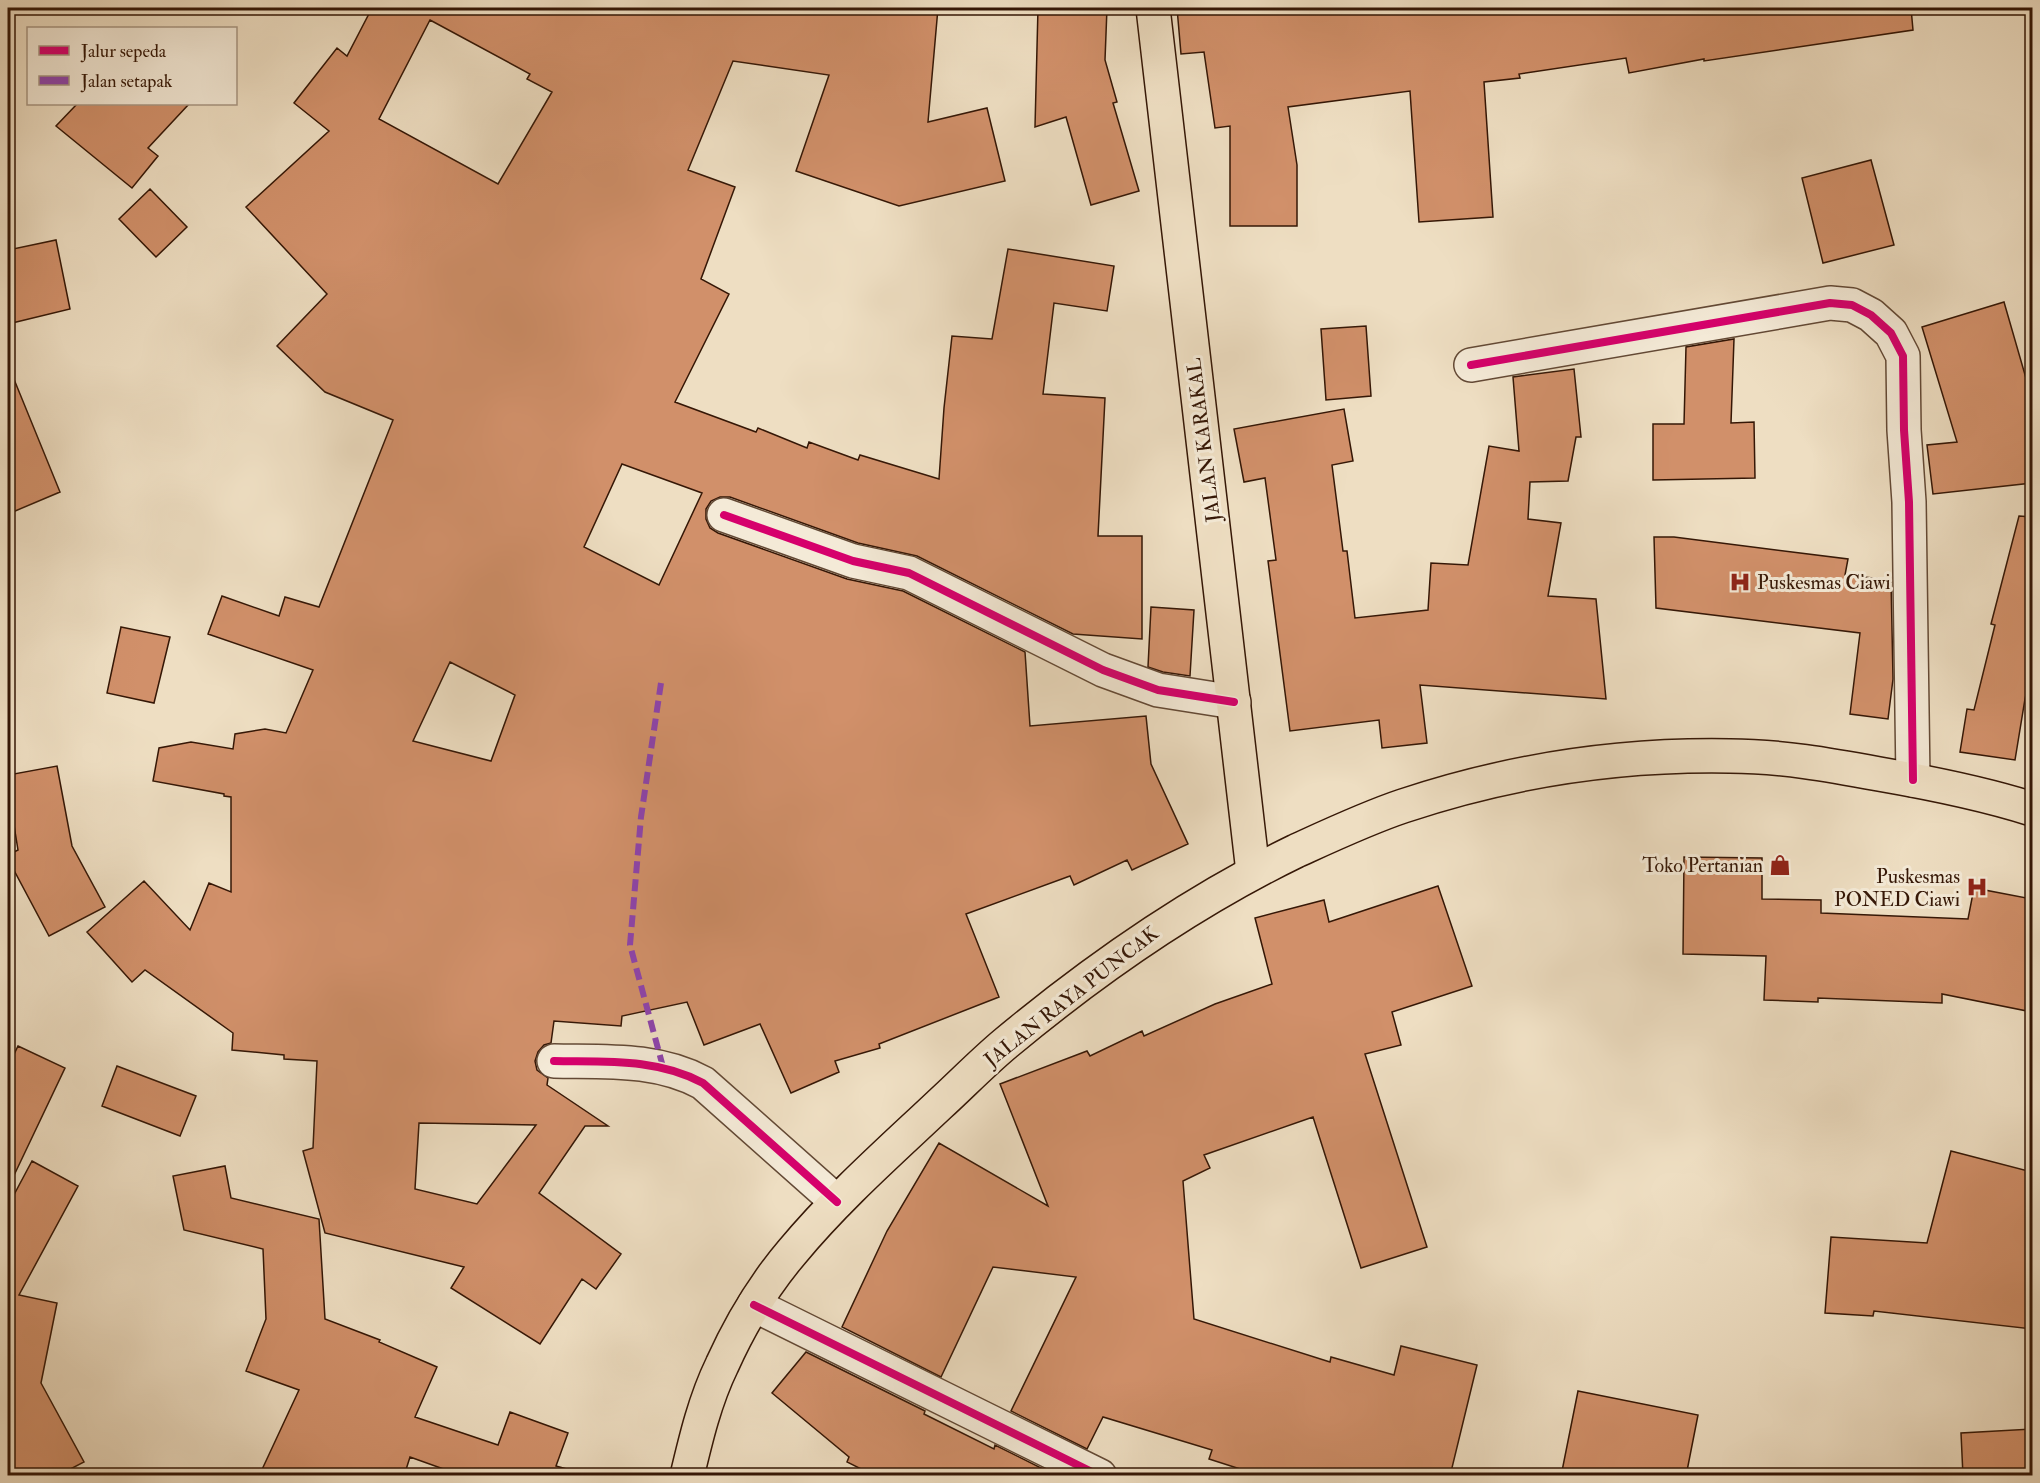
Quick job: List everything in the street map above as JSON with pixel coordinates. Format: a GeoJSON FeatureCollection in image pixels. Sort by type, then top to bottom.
{"type":"FeatureCollection","features":[{"type":"Feature","properties":{"kind":"main road","name":"JALAN KARAKAL"},"geometry":{"type":"LineString","coordinates":[[1153,8],[1253,872]]}},
{"type":"Feature","properties":{"kind":"main road","name":"JALAN RAYA PUNCAK"},"geometry":{"type":"LineString","coordinates":[[687,1476],[702,1419],[720,1367],[754,1305],[790,1254],[837,1202],[1003,1045],[1094,974],[1164,924],[1253,872],[1327,837],[1400,807],[1468,787],[1562,767],[1644,758],[1733,756],[1827,765],[1940,784],[2032,809]]}},
{"type":"Feature","properties":{"kind":"street"},"geometry":{"type":"LineString","coordinates":[[1471,365],[1830,303],[1852,305],[1871,315],[1891,333],[1903,356],[1904,430],[1910,502],[1913,780]]}},
{"type":"Feature","properties":{"kind":"street"},"geometry":{"type":"LineString","coordinates":[[724,514],[853,561],[909,573],[1103,670],[1158,690],[1234,702]]}},
{"type":"Feature","properties":{"kind":"street"},"geometry":{"type":"LineString","coordinates":[[554,1060],[646,1064],[692,1077],[703,1083],[837,1202]]}},
{"type":"Feature","properties":{"kind":"street"},"geometry":{"type":"LineString","coordinates":[[754,1305],[1100,1476]]}},
{"type":"Feature","properties":{"kind":"building"},"geometry":{"type":"Polygon","coordinates":[[[372,8],[938,8],[928,122],[987,108],[1005,181],[899,206],[796,171],[829,75],[733,61],[688,170],[735,187],[701,279],[729,294],[675,402],[756,432],[758,428],[807,448],[809,442],[858,460],[860,455],[939,479],[952,336],[992,339],[1008,249],[1114,266],[1107,311],[1054,303],[1043,394],[1105,398],[1098,536],[1142,536],[1142,639],[1073,634],[917,556],[858,543],[730,497],[720,497],[711,501],[706,509],[706,519],[710,528],[718,533],[847,579],[903,591],[1025,652],[1030,726],[1146,716],[1151,764],[1188,844],[1132,870],[1127,860],[1074,885],[1070,876],[966,914],[999,997],[879,1044],[880,1048],[835,1061],[839,1072],[791,1093],[760,1024],[704,1045],[687,1002],[622,1016],[621,1026],[554,1021],[551,1043],[544,1045],[538,1052],[535,1061],[537,1070],[548,1078],[547,1085],[608,1126],[585,1126],[539,1193],[621,1254],[596,1289],[582,1279],[540,1344],[451,1288],[464,1267],[325,1233],[303,1151],[313,1148],[317,1061],[284,1059],[284,1055],[232,1050],[233,1033],[145,970],[132,982],[87,932],[144,881],[190,930],[209,883],[231,892],[231,797],[153,781],[159,748],[191,742],[233,749],[235,734],[265,729],[286,733],[313,670],[208,634],[222,596],[279,616],[285,597],[319,607],[393,420],[325,392],[277,346],[327,294],[246,207],[329,131],[294,103],[337,48],[347,56],[372,8]],[[430,20],[379,119],[498,184],[552,92],[527,79],[530,74],[430,20]],[[622,464],[584,547],[659,585],[702,493],[622,464]],[[450,662],[413,741],[491,761],[515,695],[450,662]],[[419,1123],[415,1189],[477,1204],[536,1125],[419,1123]]]}},
{"type":"Feature","properties":{"kind":"building"},"geometry":{"type":"Polygon","coordinates":[[[1038,8],[1107,8],[1105,60],[1117,102],[1113,103],[1139,191],[1091,205],[1066,117],[1035,127],[1038,8]]]}},
{"type":"Feature","properties":{"kind":"building"},"geometry":{"type":"Polygon","coordinates":[[[1177,8],[1911,8],[1913,30],[1704,61],[1704,59],[1629,73],[1626,58],[1519,74],[1520,78],[1484,82],[1493,217],[1419,222],[1410,91],[1288,107],[1297,165],[1297,226],[1230,226],[1230,126],[1215,128],[1204,52],[1181,54],[1177,8]]]}},
{"type":"Feature","properties":{"kind":"building"},"geometry":{"type":"Polygon","coordinates":[[[76,105],[188,105],[148,148],[158,156],[132,188],[56,126],[76,105]]]}},
{"type":"Feature","properties":{"kind":"building"},"geometry":{"type":"Polygon","coordinates":[[[1871,160],[1894,245],[1823,263],[1802,178],[1871,160]]]}},
{"type":"Feature","properties":{"kind":"building"},"geometry":{"type":"Polygon","coordinates":[[[150,189],[187,227],[156,257],[119,219],[150,189]]]}},
{"type":"Feature","properties":{"kind":"building"},"geometry":{"type":"Polygon","coordinates":[[[56,240],[70,309],[8,324],[8,250],[56,240]]]}},
{"type":"Feature","properties":{"kind":"building"},"geometry":{"type":"Polygon","coordinates":[[[2004,302],[2032,399],[2032,483],[1933,494],[1927,445],[1957,442],[1922,327],[2004,302]]]}},
{"type":"Feature","properties":{"kind":"building"},"geometry":{"type":"Polygon","coordinates":[[[1366,326],[1371,396],[1326,400],[1321,329],[1366,326]]]}},
{"type":"Feature","properties":{"kind":"building"},"geometry":{"type":"Polygon","coordinates":[[[1734,339],[1731,423],[1754,422],[1755,478],[1653,480],[1653,424],[1684,424],[1686,347],[1734,339]]]}},
{"type":"Feature","properties":{"kind":"building"},"geometry":{"type":"Polygon","coordinates":[[[8,368],[60,492],[8,514],[8,368]]]}},
{"type":"Feature","properties":{"kind":"building"},"geometry":{"type":"Polygon","coordinates":[[[1574,369],[1581,437],[1576,437],[1568,481],[1530,482],[1528,519],[1561,523],[1548,596],[1596,599],[1606,699],[1420,685],[1427,743],[1382,748],[1379,720],[1290,731],[1268,561],[1276,560],[1265,478],[1244,482],[1234,429],[1344,409],[1353,461],[1332,465],[1343,551],[1347,551],[1355,618],[1428,610],[1431,563],[1468,565],[1489,446],[1519,451],[1513,377],[1574,369]]]}},
{"type":"Feature","properties":{"kind":"building"},"geometry":{"type":"Polygon","coordinates":[[[2019,516],[2032,517],[2032,669],[2015,760],[1960,752],[1967,709],[1974,710],[1995,625],[1991,624],[2019,516]]]}},
{"type":"Feature","properties":{"kind":"building","name":"Puskesmas Ciawi"},"geometry":{"type":"Polygon","coordinates":[[[1654,537],[1674,537],[1848,559],[1845,575],[1891,580],[1893,679],[1888,719],[1850,714],[1860,633],[1656,608],[1654,537]]]}},
{"type":"Feature","properties":{"kind":"building"},"geometry":{"type":"Polygon","coordinates":[[[1151,607],[1194,610],[1190,676],[1148,667],[1151,607]]]}},
{"type":"Feature","properties":{"kind":"building"},"geometry":{"type":"Polygon","coordinates":[[[121,627],[170,637],[154,703],[107,693],[121,627]]]}},
{"type":"Feature","properties":{"kind":"building"},"geometry":{"type":"Polygon","coordinates":[[[57,766],[72,846],[105,907],[49,936],[8,859],[8,855],[18,850],[8,775],[57,766]]]}},
{"type":"Feature","properties":{"kind":"building"},"geometry":{"type":"Polygon","coordinates":[[[1684,857],[1762,858],[1762,899],[1821,900],[1821,913],[1968,919],[1974,888],[2032,899],[2032,1012],[1942,994],[1942,1003],[1818,998],[1818,1002],[1764,1000],[1766,956],[1683,954],[1684,857]]]}},
{"type":"Feature","properties":{"kind":"building"},"geometry":{"type":"Polygon","coordinates":[[[1438,886],[1472,986],[1392,1012],[1401,1045],[1365,1054],[1427,1247],[1361,1268],[1313,1117],[1204,1155],[1210,1168],[1183,1181],[1194,1319],[1330,1362],[1331,1357],[1394,1375],[1401,1346],[1477,1365],[1450,1476],[1262,1476],[1209,1459],[1212,1450],[1103,1417],[1087,1449],[1011,1411],[1076,1277],[993,1267],[941,1377],[842,1327],[887,1231],[939,1143],[1048,1206],[1000,1084],[1087,1051],[1090,1056],[1142,1031],[1144,1036],[1215,1004],[1272,984],[1255,918],[1324,900],[1329,922],[1438,886]]]}},
{"type":"Feature","properties":{"kind":"building"},"geometry":{"type":"Polygon","coordinates":[[[18,1046],[65,1068],[8,1188],[8,1067],[18,1046]]]}},
{"type":"Feature","properties":{"kind":"building"},"geometry":{"type":"Polygon","coordinates":[[[117,1066],[196,1096],[180,1136],[102,1106],[117,1066]]]}},
{"type":"Feature","properties":{"kind":"building"},"geometry":{"type":"Polygon","coordinates":[[[1951,1151],[2032,1172],[2032,1329],[1874,1311],[1873,1316],[1825,1313],[1831,1237],[1927,1243],[1951,1151]]]}},
{"type":"Feature","properties":{"kind":"building"},"geometry":{"type":"Polygon","coordinates":[[[32,1161],[78,1186],[19,1295],[57,1303],[41,1383],[84,1462],[57,1476],[8,1476],[8,1206],[32,1161]]]}},
{"type":"Feature","properties":{"kind":"building"},"geometry":{"type":"Polygon","coordinates":[[[225,1166],[231,1198],[319,1219],[325,1319],[380,1340],[379,1342],[437,1367],[415,1417],[498,1445],[510,1412],[568,1433],[556,1466],[567,1469],[566,1476],[463,1476],[410,1457],[404,1476],[259,1476],[299,1390],[246,1371],[266,1319],[263,1249],[184,1230],[173,1176],[225,1166]]]}},
{"type":"Feature","properties":{"kind":"building"},"geometry":{"type":"Polygon","coordinates":[[[806,1352],[925,1411],[924,1414],[994,1449],[995,1445],[1057,1476],[875,1476],[847,1462],[849,1457],[772,1393],[806,1352]]]}},
{"type":"Feature","properties":{"kind":"building"},"geometry":{"type":"Polygon","coordinates":[[[1578,1391],[1698,1415],[1686,1476],[1561,1476],[1578,1391]]]}},
{"type":"Feature","properties":{"kind":"building"},"geometry":{"type":"Polygon","coordinates":[[[2032,1429],[2032,1476],[1963,1476],[1961,1433],[2032,1429]]]}},
{"type":"Feature","properties":{"kind":"marked path"},"geometry":{"type":"LineString","coordinates":[[661,683],[641,817],[630,945],[663,1067]]}},
{"type":"Feature","properties":{"kind":"cycle path"},"geometry":{"type":"LineString","coordinates":[[1471,365],[1830,303],[1852,305],[1871,315],[1891,333],[1903,356],[1904,430],[1909,502],[1913,780]]}},
{"type":"Feature","properties":{"kind":"cycle path"},"geometry":{"type":"LineString","coordinates":[[724,515],[853,561],[909,573],[1103,670],[1158,690],[1234,702]]}},
{"type":"Feature","properties":{"kind":"cycle path"},"geometry":{"type":"LineString","coordinates":[[554,1061],[649,1065],[667,1069],[703,1083],[837,1202]]}},
{"type":"Feature","properties":{"kind":"cycle path"},"geometry":{"type":"LineString","coordinates":[[754,1305],[1100,1476]]}},
{"type":"Feature","properties":{"kind":"place","name":"Puskesmas Ciawi"},"geometry":{"type":"Point","coordinates":[1740,582]}},
{"type":"Feature","properties":{"kind":"place","name":"Toko Pertanian"},"geometry":{"type":"Point","coordinates":[1780,865]}},
{"type":"Feature","properties":{"kind":"place","name":"Puskesmas PONED Ciawi"},"geometry":{"type":"Point","coordinates":[1977,887]}}]}
